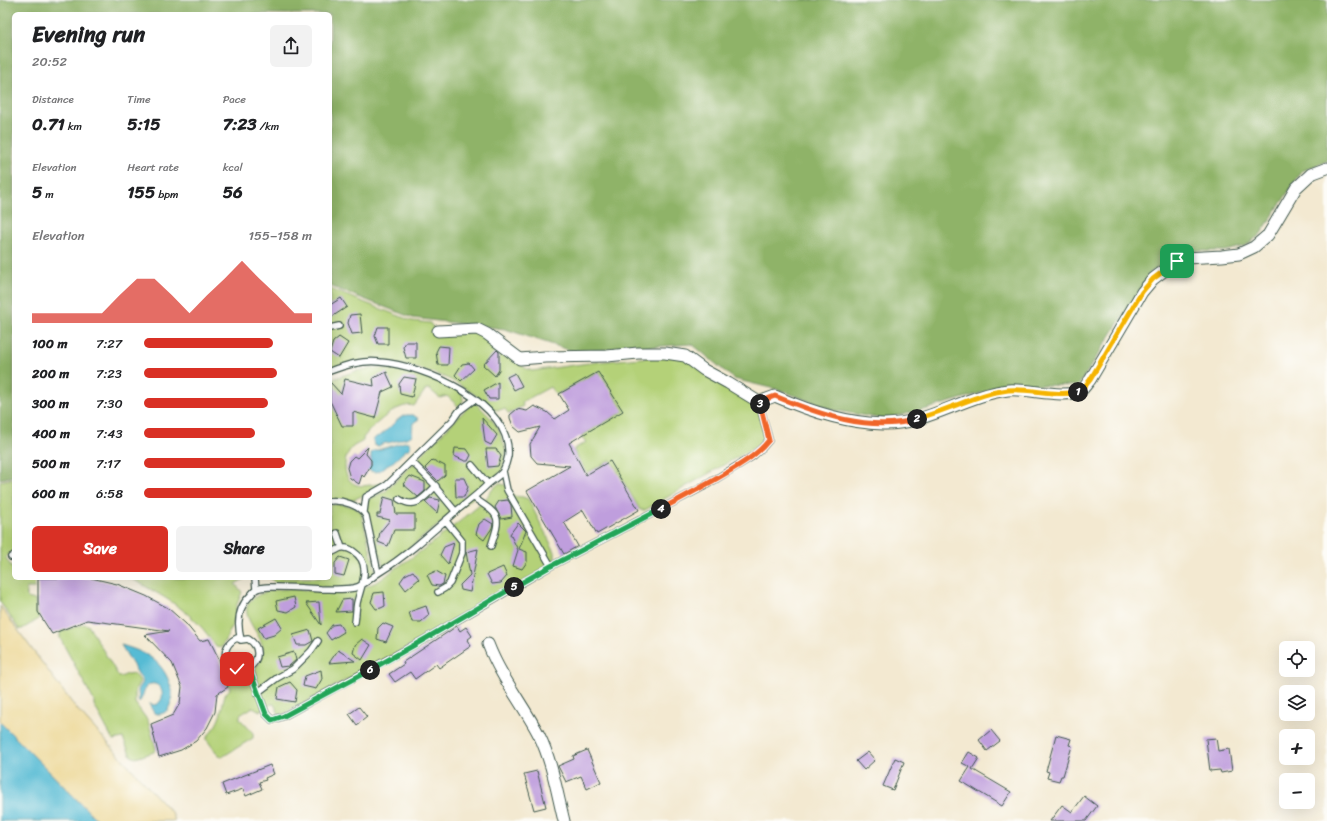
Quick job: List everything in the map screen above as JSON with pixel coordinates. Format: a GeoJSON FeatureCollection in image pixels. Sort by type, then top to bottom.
{"type":"FeatureCollection","features":[{"type":"Feature","properties":{"kind":"street"},"geometry":{"type":"LineString","coordinates":[[438,331],[477,329],[487,334],[520,359],[607,356],[638,353],[665,353],[685,356],[704,370],[759,402],[775,396],[802,408],[853,422],[884,424],[910,421],[990,393],[1010,390],[1070,394],[1081,391],[1090,380],[1142,292],[1153,279],[1177,261],[1186,258],[1239,254],[1254,247],[1268,235],[1296,188],[1311,174],[1327,168]]}},
{"type":"Feature","properties":{"kind":"street"},"geometry":{"type":"LineString","coordinates":[[488,644],[495,663],[539,735],[546,752],[564,821]]}},
{"type":"Feature","properties":{"kind":"lane"},"geometry":{"type":"LineString","coordinates":[[332,328],[339,326]]}},
{"type":"Feature","properties":{"kind":"lane"},"geometry":{"type":"LineString","coordinates":[[241,640],[239,629],[240,608],[246,599],[256,589],[276,587],[342,589],[354,588],[363,585],[378,573],[390,567],[474,498],[503,472],[508,458],[508,449],[505,437],[501,426],[496,420],[475,399],[439,378],[399,364],[379,362],[362,362],[332,370]]}},
{"type":"Feature","properties":{"kind":"lane"},"geometry":{"type":"LineString","coordinates":[[378,573],[364,512],[366,497],[387,485],[452,421],[459,411],[475,399]]}},
{"type":"Feature","properties":{"kind":"lane"},"geometry":{"type":"LineString","coordinates":[[249,668],[266,714],[272,720],[284,716],[425,639],[551,566],[703,486],[753,456],[769,440],[759,402]]}},
{"type":"Feature","properties":{"kind":"lane"},"geometry":{"type":"LineString","coordinates":[[412,462],[436,486],[456,512]]}},
{"type":"Feature","properties":{"kind":"lane"},"geometry":{"type":"LineString","coordinates":[[472,465],[488,484]]}},
{"type":"Feature","properties":{"kind":"lane"},"geometry":{"type":"LineString","coordinates":[[503,472],[507,490],[551,566]]}},
{"type":"Feature","properties":{"kind":"lane"},"geometry":{"type":"LineString","coordinates":[[399,499],[406,504],[414,504],[420,501],[436,486]]}},
{"type":"Feature","properties":{"kind":"lane"},"geometry":{"type":"LineString","coordinates":[[474,498],[491,509],[495,514],[498,523],[491,546]]}},
{"type":"Feature","properties":{"kind":"lane"},"geometry":{"type":"LineString","coordinates":[[332,502],[349,503],[364,512]]}},
{"type":"Feature","properties":{"kind":"lane"},"geometry":{"type":"LineString","coordinates":[[438,592],[450,583],[462,553],[462,541],[446,521]]}},
{"type":"Feature","properties":{"kind":"lane"},"geometry":{"type":"LineString","coordinates":[[337,533],[342,548]]}},
{"type":"Feature","properties":{"kind":"lane"},"geometry":{"type":"LineString","coordinates":[[332,552],[342,548],[348,548],[362,559],[365,567],[363,585],[357,603],[355,622]]}},
{"type":"Feature","properties":{"kind":"lane"},"geometry":{"type":"LineString","coordinates":[[254,580],[256,589]]}},
{"type":"Feature","properties":{"kind":"lane"},"geometry":{"type":"LineString","coordinates":[[237,638],[241,640],[248,639],[252,642],[257,651],[256,661],[249,668],[242,669],[232,667],[226,658],[225,653],[229,644],[237,638]]}},
{"type":"Feature","properties":{"kind":"lane"},"geometry":{"type":"LineString","coordinates":[[257,692],[292,669],[318,641]]}},
{"type":"Feature","properties":{"kind":"green space"},"geometry":{"type":"Polygon","coordinates":[[[0,0],[1327,0],[1327,161],[1302,171],[1260,235],[1245,246],[1226,251],[1185,251],[1152,271],[1078,386],[1011,384],[927,409],[883,419],[833,410],[783,391],[734,379],[692,344],[575,352],[505,329],[413,318],[332,287],[332,12],[12,12],[12,476],[0,479],[0,0]]]}},
{"type":"Feature","properties":{"kind":"green space"},"geometry":{"type":"Polygon","coordinates":[[[332,290],[412,321],[430,323],[438,335],[476,332],[500,347],[525,368],[532,371],[596,362],[663,356],[684,357],[757,403],[764,438],[762,443],[645,510],[640,510],[611,460],[587,473],[574,451],[574,449],[586,442],[581,436],[624,411],[599,371],[556,395],[550,387],[522,402],[523,406],[509,414],[505,409],[494,410],[462,386],[441,376],[416,368],[387,362],[378,361],[360,363],[332,370],[332,290]]]}},
{"type":"Feature","properties":{"kind":"green space"},"geometry":{"type":"Polygon","coordinates":[[[373,368],[394,369],[421,374],[462,392],[463,401],[458,406],[447,396],[440,398],[429,389],[426,389],[414,406],[408,405],[401,407],[379,421],[363,438],[363,441],[351,448],[347,454],[345,470],[352,483],[362,486],[381,484],[381,487],[353,500],[332,500],[332,379],[356,371],[373,368]]]}},
{"type":"Feature","properties":{"kind":"green space"},"geometry":{"type":"Polygon","coordinates":[[[472,403],[477,404],[490,417],[498,428],[506,454],[502,471],[474,497],[386,566],[383,565],[366,511],[367,500],[386,491],[472,403]]]}},
{"type":"Feature","properties":{"kind":"green space"},"geometry":{"type":"Polygon","coordinates":[[[12,478],[12,553],[6,556],[6,558],[12,568],[12,580],[34,580],[35,588],[27,588],[26,590],[27,598],[35,600],[39,619],[22,629],[19,629],[0,602],[0,481],[12,478]]]}},
{"type":"Feature","properties":{"kind":"green space"},"geometry":{"type":"Polygon","coordinates":[[[499,484],[507,486],[513,496],[528,499],[555,552],[553,564],[424,638],[281,715],[274,704],[271,704],[260,711],[253,707],[240,715],[240,719],[253,733],[253,738],[222,757],[219,756],[207,740],[207,737],[214,729],[220,716],[224,697],[230,689],[228,680],[229,676],[257,666],[261,660],[263,651],[262,644],[251,623],[247,610],[249,603],[255,597],[265,592],[288,589],[337,593],[348,592],[361,589],[377,582],[461,521],[481,504],[499,484]]]}},
{"type":"Feature","properties":{"kind":"green space"},"geometry":{"type":"Polygon","coordinates":[[[340,504],[354,507],[361,512],[376,573],[361,584],[341,588],[276,584],[272,580],[332,580],[332,505],[340,504]]]}},
{"type":"Feature","properties":{"kind":"green space"},"geometry":{"type":"Polygon","coordinates":[[[134,580],[242,580],[235,584],[242,592],[236,607],[236,616],[233,625],[221,648],[216,647],[203,629],[179,607],[134,580]]]}},
{"type":"Feature","properties":{"kind":"green space"},"geometry":{"type":"Polygon","coordinates":[[[84,624],[88,625],[119,677],[135,674],[140,681],[135,690],[135,703],[148,721],[156,749],[154,752],[136,758],[131,756],[123,738],[113,740],[60,638],[60,632],[84,624]]]}},
{"type":"Feature","properties":{"kind":"sand"},"geometry":{"type":"Polygon","coordinates":[[[0,606],[75,707],[172,813],[175,821],[98,821],[0,722],[0,606]]]}},
{"type":"Feature","properties":{"kind":"water"},"geometry":{"type":"Polygon","coordinates":[[[406,415],[413,415],[419,419],[413,423],[412,435],[379,446],[374,445],[373,440],[376,437],[383,434],[398,420],[406,415]]]}},
{"type":"Feature","properties":{"kind":"water"},"geometry":{"type":"Polygon","coordinates":[[[408,441],[410,448],[403,452],[393,462],[378,472],[373,472],[367,469],[371,465],[371,453],[408,441]]]}},
{"type":"Feature","properties":{"kind":"water"},"geometry":{"type":"Polygon","coordinates":[[[121,645],[153,659],[164,671],[170,684],[172,694],[168,710],[164,713],[154,713],[149,704],[156,705],[160,702],[162,697],[161,689],[155,684],[151,684],[146,687],[139,702],[138,690],[143,682],[121,645]]]}},
{"type":"Feature","properties":{"kind":"water"},"geometry":{"type":"Polygon","coordinates":[[[0,722],[98,821],[0,821],[0,722]]]}},
{"type":"Feature","properties":{"kind":"building"},"geometry":{"type":"Polygon","coordinates":[[[341,298],[347,307],[332,317],[332,304],[341,298]]]}},
{"type":"Feature","properties":{"kind":"building"},"geometry":{"type":"Polygon","coordinates":[[[360,314],[362,333],[352,334],[348,323],[350,315],[360,314]]]}},
{"type":"Feature","properties":{"kind":"building"},"geometry":{"type":"Polygon","coordinates":[[[378,327],[388,327],[388,344],[378,344],[375,336],[378,327]]]}},
{"type":"Feature","properties":{"kind":"building"},"geometry":{"type":"Polygon","coordinates":[[[339,337],[348,343],[339,358],[332,353],[333,342],[339,337]]]}},
{"type":"Feature","properties":{"kind":"building"},"geometry":{"type":"Polygon","coordinates":[[[406,342],[416,342],[416,358],[406,358],[403,347],[406,342]]]}},
{"type":"Feature","properties":{"kind":"building"},"geometry":{"type":"Polygon","coordinates":[[[439,346],[449,347],[448,365],[438,365],[436,352],[439,346]]]}},
{"type":"Feature","properties":{"kind":"building"},"geometry":{"type":"Polygon","coordinates":[[[497,350],[499,352],[499,370],[495,376],[483,365],[497,350]]]}},
{"type":"Feature","properties":{"kind":"building"},"geometry":{"type":"Polygon","coordinates":[[[469,363],[474,369],[461,381],[455,375],[462,364],[469,363]]]}},
{"type":"Feature","properties":{"kind":"building"},"geometry":{"type":"Polygon","coordinates":[[[387,372],[393,387],[382,392],[375,418],[353,412],[353,426],[342,426],[332,405],[332,384],[341,394],[345,379],[374,386],[373,378],[387,372]]]}},
{"type":"Feature","properties":{"kind":"building"},"geometry":{"type":"Polygon","coordinates":[[[598,372],[623,411],[569,443],[586,475],[610,461],[639,510],[597,534],[583,510],[564,522],[578,546],[564,554],[527,491],[570,466],[537,463],[531,456],[530,444],[540,427],[520,432],[513,426],[510,415],[517,409],[527,411],[534,406],[547,412],[555,419],[569,410],[559,394],[598,372]]]}},
{"type":"Feature","properties":{"kind":"building"},"geometry":{"type":"Polygon","coordinates":[[[515,373],[522,386],[514,390],[507,377],[515,373]]]}},
{"type":"Feature","properties":{"kind":"building"},"geometry":{"type":"Polygon","coordinates":[[[404,377],[416,379],[412,397],[400,394],[399,384],[404,377]]]}},
{"type":"Feature","properties":{"kind":"building"},"geometry":{"type":"Polygon","coordinates":[[[498,382],[498,399],[489,399],[484,390],[498,382]]]}},
{"type":"Feature","properties":{"kind":"building"},"geometry":{"type":"Polygon","coordinates":[[[482,418],[497,435],[491,445],[485,442],[482,418]]]}},
{"type":"Feature","properties":{"kind":"building"},"geometry":{"type":"Polygon","coordinates":[[[368,447],[366,454],[371,460],[371,465],[364,477],[362,475],[359,484],[350,478],[347,468],[349,461],[354,456],[357,458],[368,447]]]}},
{"type":"Feature","properties":{"kind":"building"},"geometry":{"type":"Polygon","coordinates":[[[455,448],[467,449],[471,455],[468,461],[454,456],[455,448]]]}},
{"type":"Feature","properties":{"kind":"building"},"geometry":{"type":"Polygon","coordinates":[[[486,449],[496,449],[501,456],[498,466],[488,467],[486,449]]]}},
{"type":"Feature","properties":{"kind":"building"},"geometry":{"type":"Polygon","coordinates":[[[433,460],[445,466],[445,475],[438,481],[425,468],[433,460]]]}},
{"type":"Feature","properties":{"kind":"building"},"geometry":{"type":"Polygon","coordinates":[[[410,476],[425,482],[425,491],[418,497],[403,484],[410,476]]]}},
{"type":"Feature","properties":{"kind":"building"},"geometry":{"type":"Polygon","coordinates":[[[455,478],[464,478],[468,487],[464,497],[456,497],[455,478]]]}},
{"type":"Feature","properties":{"kind":"building"},"geometry":{"type":"Polygon","coordinates":[[[384,497],[394,500],[396,514],[415,514],[415,530],[394,530],[388,546],[378,542],[380,532],[390,520],[377,517],[377,514],[380,514],[384,497]]]}},
{"type":"Feature","properties":{"kind":"building"},"geometry":{"type":"Polygon","coordinates":[[[430,498],[440,500],[437,513],[425,502],[430,498]]]}},
{"type":"Feature","properties":{"kind":"building"},"geometry":{"type":"Polygon","coordinates":[[[508,500],[511,505],[512,517],[501,519],[495,507],[499,501],[508,500]]]}},
{"type":"Feature","properties":{"kind":"building"},"geometry":{"type":"Polygon","coordinates":[[[485,519],[493,524],[484,540],[476,534],[479,524],[485,519]]]}},
{"type":"Feature","properties":{"kind":"building"},"geometry":{"type":"Polygon","coordinates":[[[518,523],[526,531],[519,549],[527,552],[527,562],[522,569],[513,566],[518,550],[510,534],[518,523]]]}},
{"type":"Feature","properties":{"kind":"building"},"geometry":{"type":"Polygon","coordinates":[[[454,543],[448,564],[440,555],[444,547],[454,543]]]}},
{"type":"Feature","properties":{"kind":"building"},"geometry":{"type":"Polygon","coordinates":[[[478,549],[470,592],[461,590],[460,585],[470,575],[466,552],[478,549]]]}},
{"type":"Feature","properties":{"kind":"building"},"geometry":{"type":"Polygon","coordinates":[[[340,557],[349,560],[344,576],[335,574],[335,563],[340,557]]]}},
{"type":"Feature","properties":{"kind":"building"},"geometry":{"type":"Polygon","coordinates":[[[503,567],[507,576],[501,583],[492,584],[487,574],[503,567]]]}},
{"type":"Feature","properties":{"kind":"building"},"geometry":{"type":"Polygon","coordinates":[[[413,571],[419,579],[406,590],[400,582],[405,575],[413,571]]]}},
{"type":"Feature","properties":{"kind":"building"},"geometry":{"type":"Polygon","coordinates":[[[436,571],[445,576],[443,584],[439,586],[432,585],[427,575],[436,571]]]}},
{"type":"Feature","properties":{"kind":"building"},"geometry":{"type":"Polygon","coordinates":[[[38,580],[100,580],[117,584],[146,596],[168,608],[186,624],[200,641],[209,639],[219,659],[228,687],[217,694],[215,712],[207,728],[196,741],[181,750],[159,757],[151,724],[173,715],[180,703],[182,687],[172,663],[145,635],[169,631],[87,620],[52,634],[38,612],[38,580]]]}},
{"type":"Feature","properties":{"kind":"building"},"geometry":{"type":"Polygon","coordinates":[[[384,592],[385,606],[376,609],[371,602],[374,593],[384,592]]]}},
{"type":"Feature","properties":{"kind":"building"},"geometry":{"type":"Polygon","coordinates":[[[294,597],[296,607],[288,612],[278,610],[276,601],[294,597]]]}},
{"type":"Feature","properties":{"kind":"building"},"geometry":{"type":"Polygon","coordinates":[[[352,599],[352,611],[336,612],[342,600],[352,599]]]}},
{"type":"Feature","properties":{"kind":"building"},"geometry":{"type":"Polygon","coordinates":[[[319,602],[321,625],[306,603],[319,602]]]}},
{"type":"Feature","properties":{"kind":"building"},"geometry":{"type":"Polygon","coordinates":[[[426,606],[429,615],[421,622],[412,622],[409,612],[426,606]]]}},
{"type":"Feature","properties":{"kind":"building"},"geometry":{"type":"Polygon","coordinates":[[[276,618],[282,628],[274,635],[264,638],[258,628],[276,618]]]}},
{"type":"Feature","properties":{"kind":"building"},"geometry":{"type":"Polygon","coordinates":[[[383,623],[393,627],[386,642],[377,639],[378,628],[383,623]]]}},
{"type":"Feature","properties":{"kind":"building"},"geometry":{"type":"Polygon","coordinates":[[[339,624],[344,632],[331,640],[326,633],[332,625],[339,624]]]}},
{"type":"Feature","properties":{"kind":"building"},"geometry":{"type":"Polygon","coordinates":[[[457,626],[460,631],[466,627],[472,636],[467,640],[471,646],[439,668],[436,664],[415,679],[410,672],[395,682],[389,674],[404,664],[403,662],[457,626]]]}},
{"type":"Feature","properties":{"kind":"building"},"geometry":{"type":"Polygon","coordinates":[[[310,630],[313,641],[306,645],[297,645],[293,635],[310,630]]]}},
{"type":"Feature","properties":{"kind":"building"},"geometry":{"type":"Polygon","coordinates":[[[362,639],[371,645],[362,660],[353,653],[355,645],[362,639]]]}},
{"type":"Feature","properties":{"kind":"building"},"geometry":{"type":"Polygon","coordinates":[[[338,650],[355,661],[329,663],[338,650]]]}},
{"type":"Feature","properties":{"kind":"building"},"geometry":{"type":"Polygon","coordinates":[[[294,652],[296,660],[289,666],[280,667],[277,657],[294,652]]]}},
{"type":"Feature","properties":{"kind":"building"},"geometry":{"type":"Polygon","coordinates":[[[321,670],[322,679],[316,689],[303,686],[305,676],[321,670]]]}},
{"type":"Feature","properties":{"kind":"building"},"geometry":{"type":"Polygon","coordinates":[[[290,682],[297,690],[295,702],[277,699],[279,687],[290,682]]]}},
{"type":"Feature","properties":{"kind":"building"},"geometry":{"type":"Polygon","coordinates":[[[359,707],[367,717],[357,725],[349,714],[359,707]]]}},
{"type":"Feature","properties":{"kind":"building"},"geometry":{"type":"Polygon","coordinates":[[[991,730],[1000,741],[987,751],[979,740],[991,730]]]}},
{"type":"Feature","properties":{"kind":"building"},"geometry":{"type":"Polygon","coordinates":[[[1056,735],[1071,739],[1069,745],[1072,746],[1063,776],[1061,776],[1059,781],[1047,778],[1049,772],[1046,771],[1056,735]]]}},
{"type":"Feature","properties":{"kind":"building"},"geometry":{"type":"Polygon","coordinates":[[[1216,738],[1218,751],[1229,749],[1232,771],[1221,773],[1220,770],[1210,771],[1206,739],[1216,738]]]}},
{"type":"Feature","properties":{"kind":"building"},"geometry":{"type":"Polygon","coordinates":[[[587,750],[601,782],[587,789],[581,776],[566,782],[558,766],[574,759],[573,756],[587,750]]]}},
{"type":"Feature","properties":{"kind":"building"},"geometry":{"type":"Polygon","coordinates":[[[868,752],[875,760],[864,770],[856,761],[868,752]]]}},
{"type":"Feature","properties":{"kind":"building"},"geometry":{"type":"Polygon","coordinates":[[[969,752],[979,758],[972,769],[1011,792],[1002,806],[961,781],[970,767],[962,763],[969,752]]]}},
{"type":"Feature","properties":{"kind":"building"},"geometry":{"type":"Polygon","coordinates":[[[895,758],[904,762],[893,790],[883,786],[895,758]]]}},
{"type":"Feature","properties":{"kind":"building"},"geometry":{"type":"Polygon","coordinates":[[[270,765],[274,774],[265,778],[266,780],[259,782],[262,789],[246,796],[243,789],[226,795],[222,784],[270,765]]]}},
{"type":"Feature","properties":{"kind":"building"},"geometry":{"type":"Polygon","coordinates":[[[537,771],[546,807],[534,810],[524,774],[537,771]]]}},
{"type":"Feature","properties":{"kind":"building"},"geometry":{"type":"Polygon","coordinates":[[[1084,796],[1097,806],[1086,821],[1050,821],[1062,805],[1072,812],[1084,796]]]}},
{"type":"Feature","properties":{"kind":"route"},"geometry":{"type":"LineString","coordinates":[[237,669],[249,668],[257,692],[269,718],[272,720],[284,716],[425,639],[551,566],[703,486],[753,456],[769,440],[759,402],[775,396],[802,408],[853,422],[884,424],[910,421],[990,393],[1010,390],[1070,394],[1081,391],[1090,380],[1142,292],[1153,279],[1177,261]]}}]}
